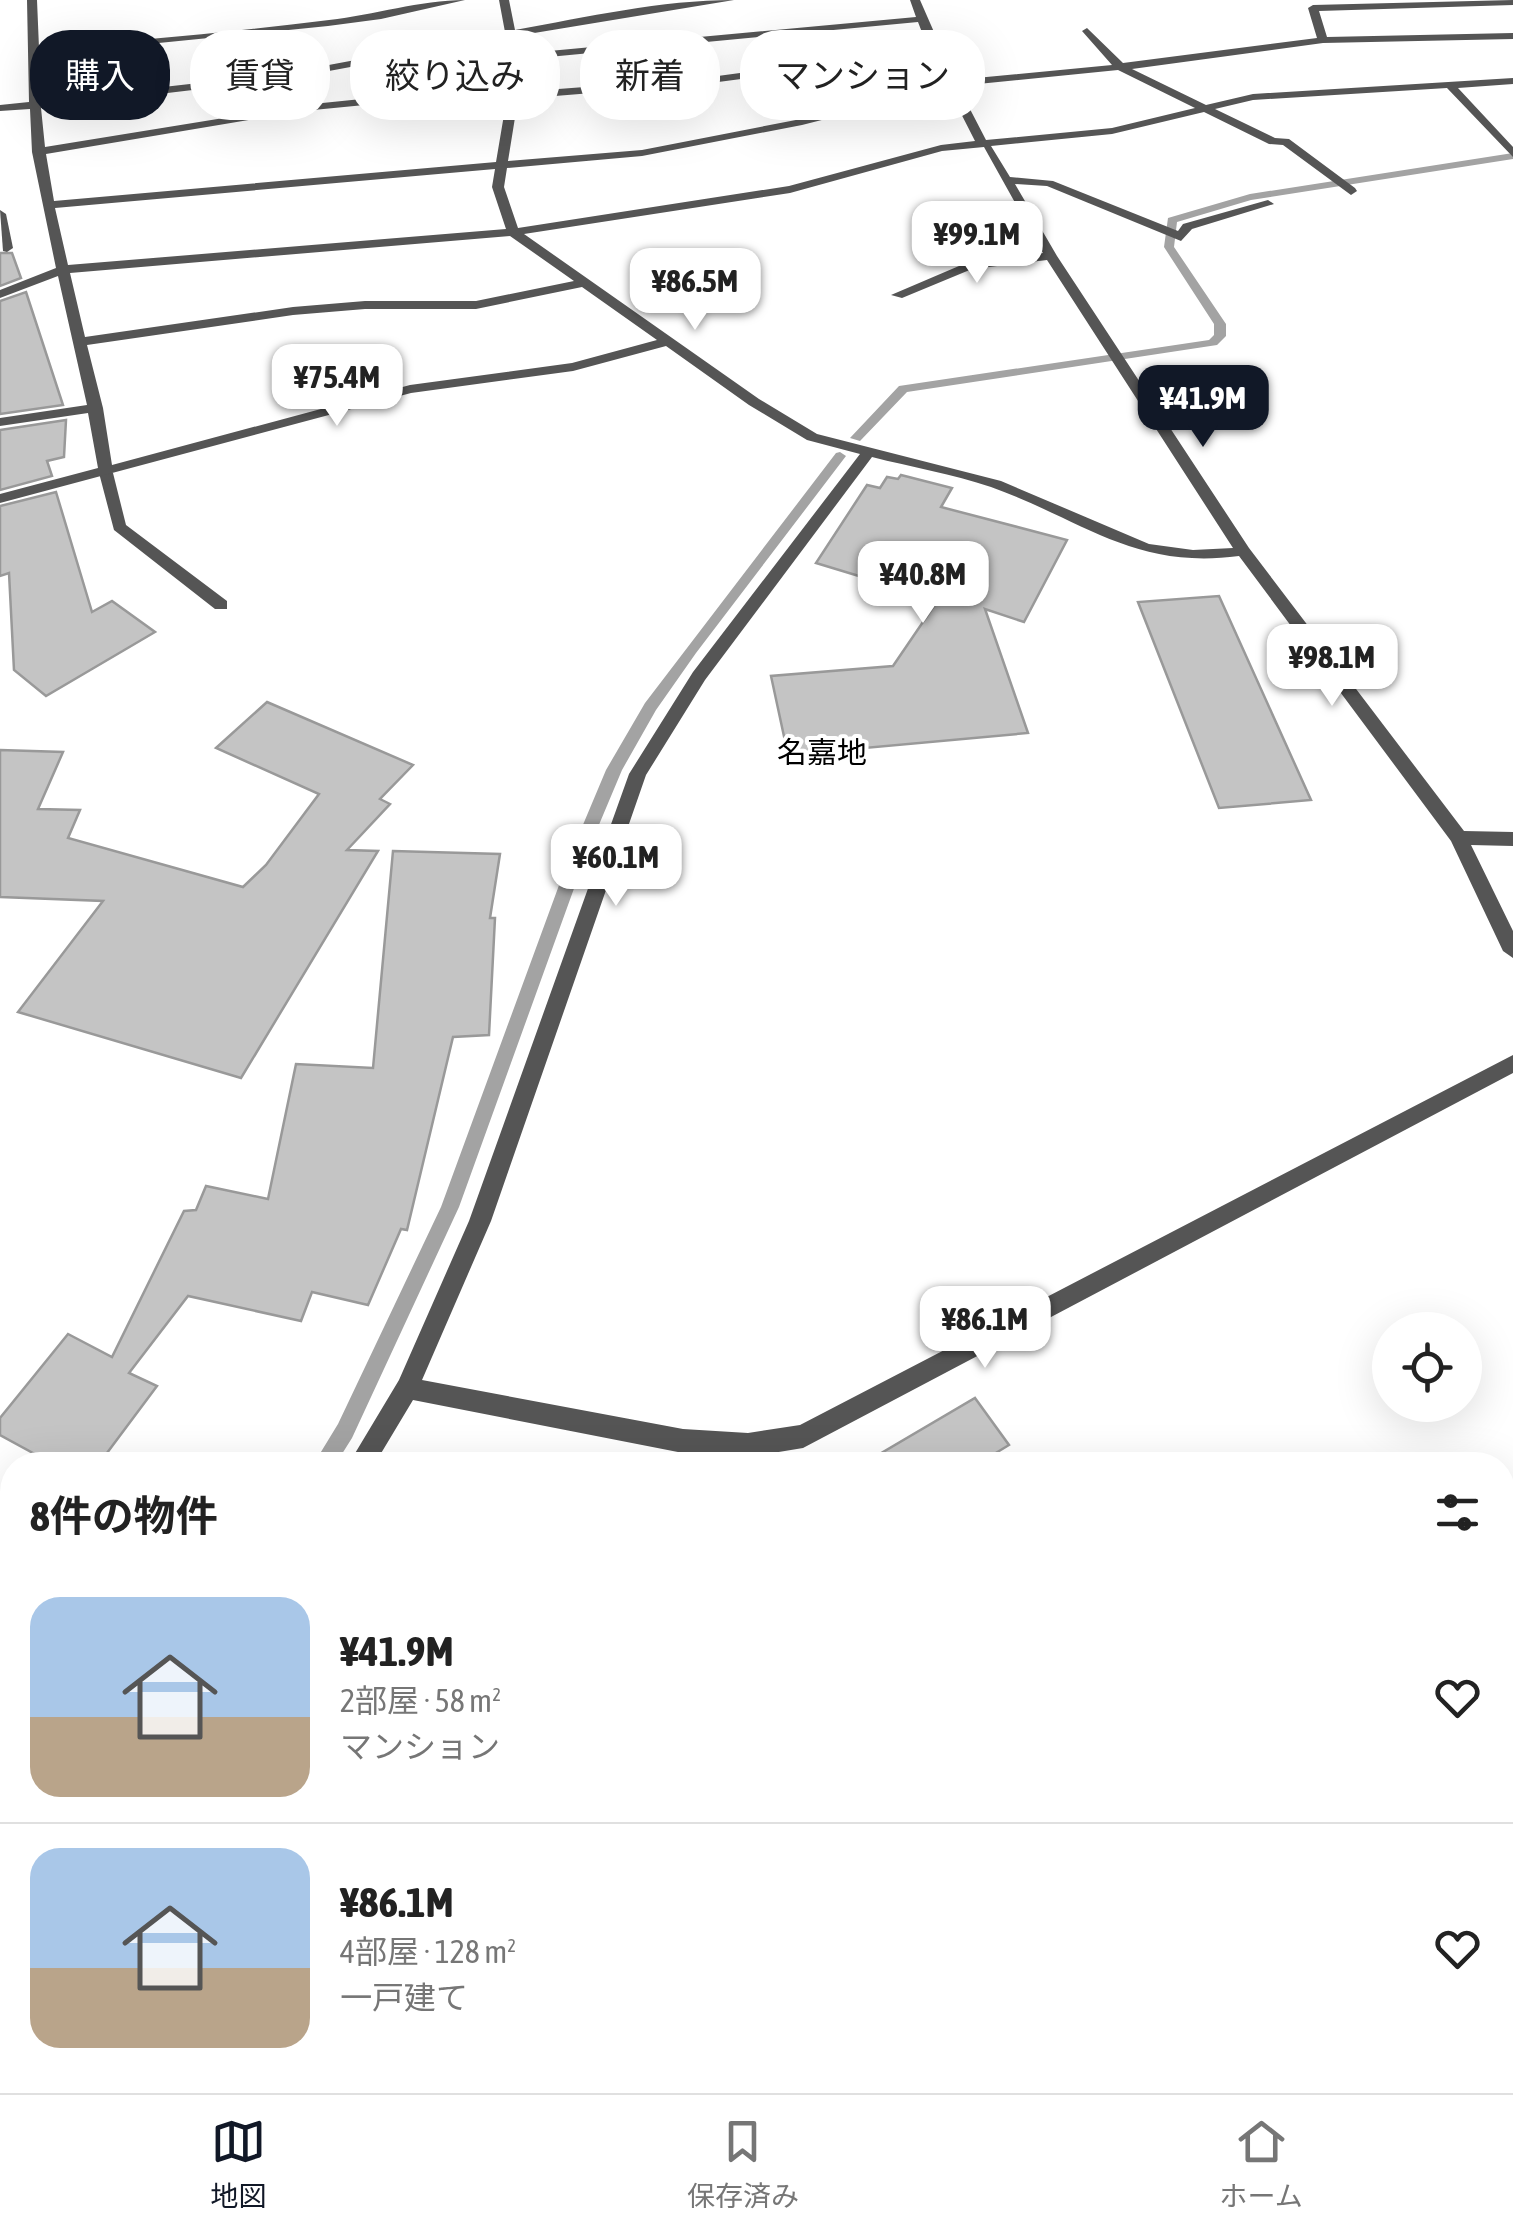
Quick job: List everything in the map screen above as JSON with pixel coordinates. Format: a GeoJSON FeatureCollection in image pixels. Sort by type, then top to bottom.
{"type":"FeatureCollection","features":[{"type":"Feature","properties":{"kind":"street"},"geometry":{"type":"LineString","coordinates":[[32,0],[33,30]]}},
{"type":"Feature","properties":{"kind":"street"},"geometry":{"type":"LineString","coordinates":[[170,40],[379,17],[431,3],[460,0]]}},
{"type":"Feature","properties":{"kind":"street"},"geometry":{"type":"LineString","coordinates":[[504,0],[508,30]]}},
{"type":"Feature","properties":{"kind":"street"},"geometry":{"type":"LineString","coordinates":[[530,30],[728,0]]}},
{"type":"Feature","properties":{"kind":"street"},"geometry":{"type":"LineString","coordinates":[[914,0],[927,30]]}},
{"type":"Feature","properties":{"kind":"street"},"geometry":{"type":"LineString","coordinates":[[1323,40],[1314,8],[1404,2],[1513,2]]}},
{"type":"Feature","properties":{"kind":"street"},"geometry":{"type":"LineString","coordinates":[[1404,2],[1425,38]]}},
{"type":"Feature","properties":{"kind":"street"},"geometry":{"type":"LineString","coordinates":[[560,53],[923,18]]}},
{"type":"Feature","properties":{"kind":"street"},"geometry":{"type":"LineString","coordinates":[[1088,31],[1120,67],[1273,142],[1285,141],[1352,191]]}},
{"type":"Feature","properties":{"kind":"street"},"geometry":{"type":"LineString","coordinates":[[985,80],[1323,40],[1513,36]]}},
{"type":"Feature","properties":{"kind":"street"},"geometry":{"type":"LineString","coordinates":[[170,89],[286,76],[350,64]]}},
{"type":"Feature","properties":{"kind":"street"},"geometry":{"type":"LineString","coordinates":[[560,89],[740,76]]}},
{"type":"Feature","properties":{"kind":"street"},"geometry":{"type":"LineString","coordinates":[[0,294],[61,270],[514,232],[790,189],[903,156],[1112,131],[1199,108],[1285,93],[1513,81]]}},
{"type":"Feature","properties":{"kind":"street"},"geometry":{"type":"LineString","coordinates":[[1450,85],[1508,151]]}},
{"type":"Feature","properties":{"kind":"street"},"geometry":{"type":"LineString","coordinates":[[38,152],[302,108],[350,104]]}},
{"type":"Feature","properties":{"kind":"street"},"geometry":{"type":"LineString","coordinates":[[0,108],[30,105]]}},
{"type":"Feature","properties":{"kind":"street"},"geometry":{"type":"LineString","coordinates":[[36,120],[38,152],[61,270],[76,342],[96,408],[119,528],[221,605]]}},
{"type":"Feature","properties":{"kind":"street"},"geometry":{"type":"LineString","coordinates":[[508,120],[498,187],[514,232],[812,437],[996,484],[1166,554],[1214,556],[1243,551]]}},
{"type":"Feature","properties":{"kind":"street"},"geometry":{"type":"LineString","coordinates":[[50,204],[642,153],[801,120]]}},
{"type":"Feature","properties":{"kind":"street"},"geometry":{"type":"LineString","coordinates":[[972,120],[1051,256],[1243,551],[1458,838],[1513,951]]}},
{"type":"Feature","properties":{"kind":"street"},"geometry":{"type":"LineString","coordinates":[[1006,180],[1050,183],[1182,241],[1187,227],[1268,204]]}},
{"type":"Feature","properties":{"kind":"street"},"geometry":{"type":"LineString","coordinates":[[0,214],[7,248]]}},
{"type":"Feature","properties":{"kind":"street"},"geometry":{"type":"LineString","coordinates":[[898,295],[970,266],[1051,256]]}},
{"type":"Feature","properties":{"kind":"street"},"geometry":{"type":"LineString","coordinates":[[76,342],[292,311],[365,305],[476,306],[586,282]]}},
{"type":"Feature","properties":{"kind":"street"},"geometry":{"type":"LineString","coordinates":[[0,499],[374,397],[573,367],[669,341]]}},
{"type":"Feature","properties":{"kind":"street"},"geometry":{"type":"LineString","coordinates":[[0,422],[96,408]]}},
{"type":"Feature","properties":{"kind":"street"},"geometry":{"type":"LineString","coordinates":[[368,1452],[407,1388],[480,1221],[638,774],[699,676],[868,452]]}},
{"type":"Feature","properties":{"kind":"street"},"geometry":{"type":"LineString","coordinates":[[1458,838],[1513,840]]}},
{"type":"Feature","properties":{"kind":"street"},"geometry":{"type":"LineString","coordinates":[[407,1388],[683,1441],[748,1445],[804,1436],[1513,1062]]}},
{"type":"Feature","properties":{"kind":"building"},"geometry":{"type":"Polygon","coordinates":[[[0,253],[12,253],[21,278],[0,286],[0,253]]]}},
{"type":"Feature","properties":{"kind":"building"},"geometry":{"type":"Polygon","coordinates":[[[26,292],[63,405],[0,414],[0,301],[26,292]]]}},
{"type":"Feature","properties":{"kind":"building"},"geometry":{"type":"Polygon","coordinates":[[[66,420],[64,457],[47,461],[52,476],[0,490],[0,430],[66,420]]]}},
{"type":"Feature","properties":{"kind":"building"},"geometry":{"type":"Polygon","coordinates":[[[901,475],[952,488],[941,507],[1067,540],[1024,622],[985,609],[1028,733],[788,755],[771,676],[893,666],[938,600],[816,563],[867,485],[880,488],[887,477],[898,479],[901,475]]]}},
{"type":"Feature","properties":{"kind":"building"},"geometry":{"type":"Polygon","coordinates":[[[56,492],[92,612],[112,601],[155,632],[46,696],[14,670],[9,573],[0,576],[0,506],[56,492]]]}},
{"type":"Feature","properties":{"kind":"building"},"geometry":{"type":"Polygon","coordinates":[[[1219,596],[1311,800],[1219,808],[1138,602],[1219,596]]]}},
{"type":"Feature","properties":{"kind":"building"},"geometry":{"type":"Polygon","coordinates":[[[267,702],[413,765],[380,799],[390,804],[347,850],[378,851],[241,1078],[18,1012],[103,901],[0,897],[0,750],[63,752],[38,809],[80,810],[68,838],[243,887],[266,865],[319,794],[216,748],[267,702]]]}},
{"type":"Feature","properties":{"kind":"building"},"geometry":{"type":"Polygon","coordinates":[[[393,851],[500,854],[490,918],[495,918],[489,1035],[453,1037],[407,1230],[401,1229],[368,1305],[312,1292],[301,1321],[188,1296],[129,1373],[157,1386],[108,1452],[31,1452],[0,1435],[0,1418],[68,1334],[112,1357],[184,1211],[196,1210],[206,1186],[268,1199],[296,1064],[373,1068],[393,851]]]}},
{"type":"Feature","properties":{"kind":"building"},"geometry":{"type":"Polygon","coordinates":[[[975,1398],[1009,1445],[997,1452],[883,1452],[975,1398]]]}},
{"type":"Feature","properties":{"kind":"waterway"},"geometry":{"type":"LineString","coordinates":[[856,438],[903,389],[1213,343],[1220,336],[1220,324],[1169,247],[1172,220],[1250,197],[1513,156]]}},
{"type":"Feature","properties":{"kind":"waterway"},"geometry":{"type":"LineString","coordinates":[[331,1452],[345,1431],[450,1207],[577,858],[614,770],[650,707],[691,650],[840,456]]}},
{"type":"Feature","properties":{"kind":"district","name":"名嘉地"},"geometry":{"type":"Point","coordinates":[822,752]}}]}
